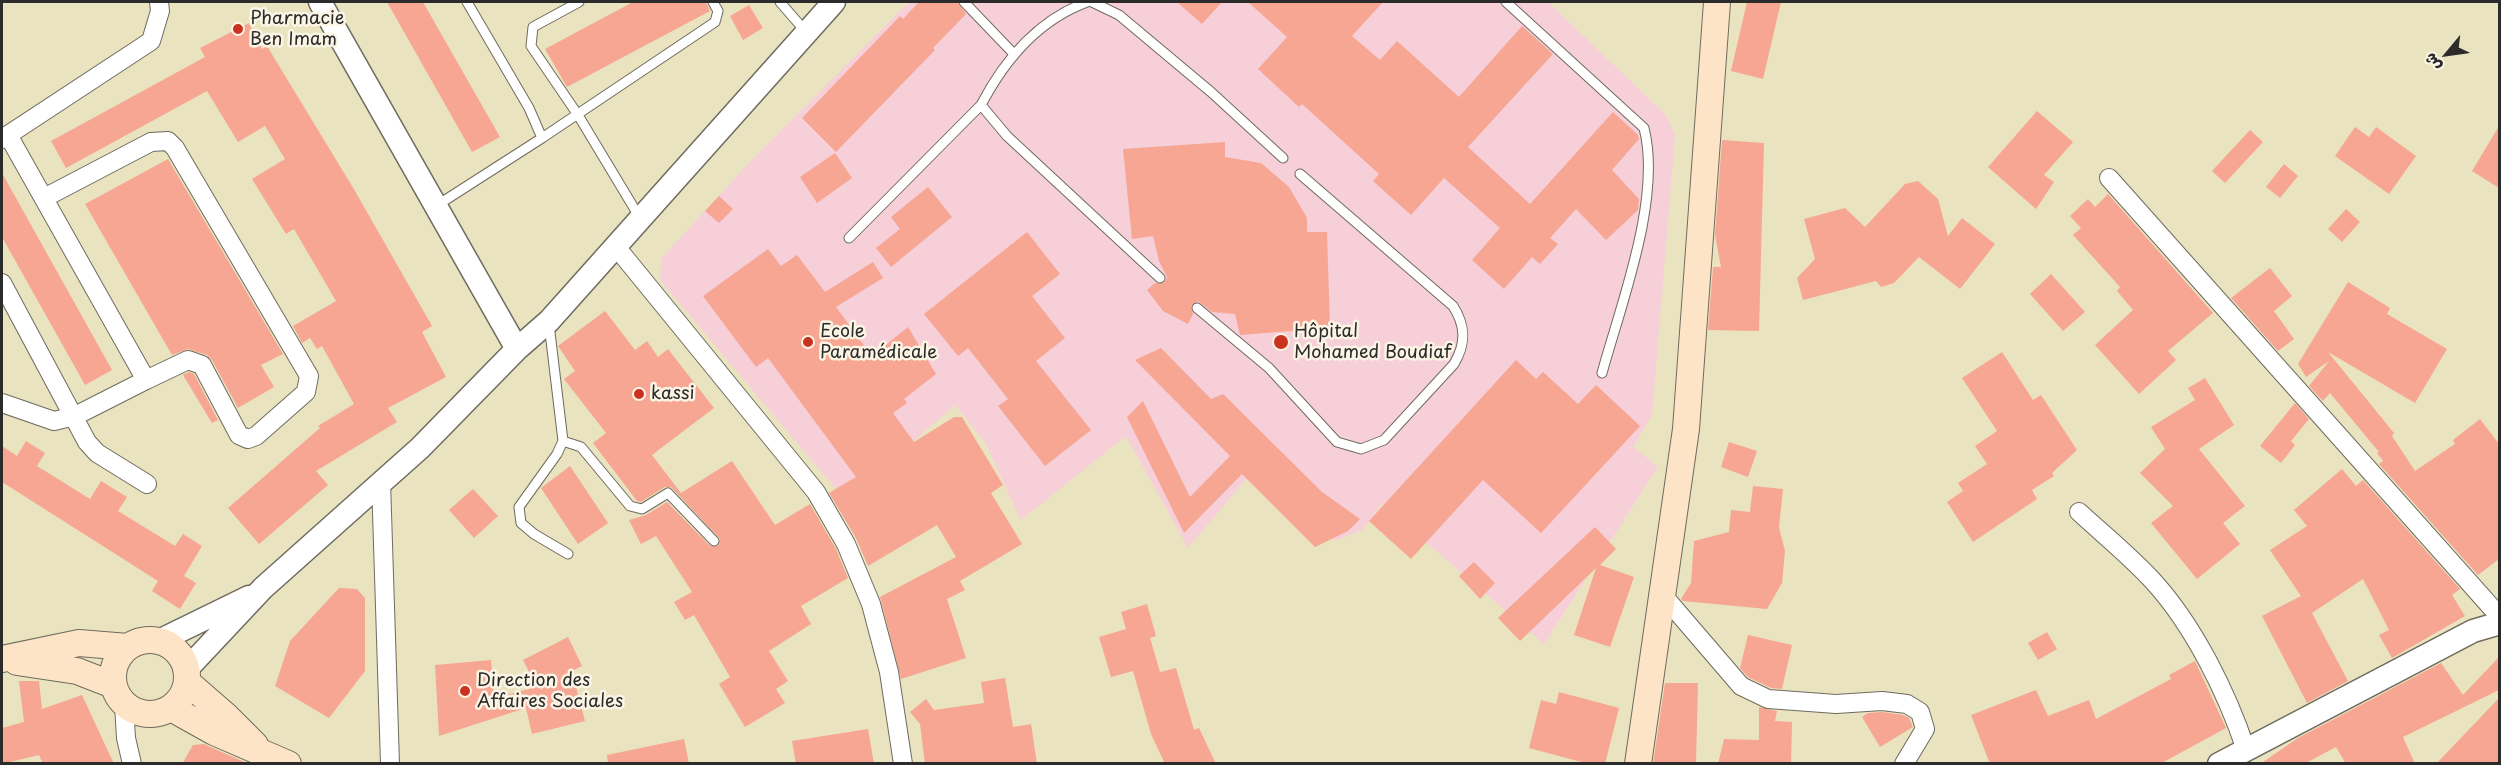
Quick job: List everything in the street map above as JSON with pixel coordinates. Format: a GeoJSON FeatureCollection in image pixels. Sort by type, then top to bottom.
{"type":"FeatureCollection","features":[{"type":"Feature","properties":{"kind":"main road"},"geometry":{"type":"LineString","coordinates":[[1638,764],[1686,429],[1717,2]]}},
{"type":"Feature","properties":{"kind":"main road"},"geometry":{"type":"LineString","coordinates":[[2,659],[79,643],[128,647],[148,639],[159,641],[177,652],[187,676],[260,750]]}},
{"type":"Feature","properties":{"kind":"main road"},"geometry":{"type":"LineString","coordinates":[[118,695],[114,664],[128,647]]}},
{"type":"Feature","properties":{"kind":"main road"},"geometry":{"type":"LineString","coordinates":[[2,659],[68,669],[118,695],[141,714],[162,713],[171,708],[179,701],[187,676]]}},
{"type":"Feature","properties":{"kind":"main road"},"geometry":{"type":"LineString","coordinates":[[171,708],[214,732],[288,764]]}},
{"type":"Feature","properties":{"kind":"street"},"geometry":{"type":"LineString","coordinates":[[146,380],[44,198],[5,137],[151,41],[160,10],[159,2]]}},
{"type":"Feature","properties":{"kind":"street"},"geometry":{"type":"LineString","coordinates":[[320,2],[517,349]]}},
{"type":"Feature","properties":{"kind":"street"},"geometry":{"type":"LineString","coordinates":[[187,676],[263,588],[420,448],[517,349],[549,321],[617,248],[834,2]]}},
{"type":"Feature","properties":{"kind":"street"},"geometry":{"type":"LineString","coordinates":[[2,403],[54,421],[75,416],[188,360],[202,365],[239,435],[248,440],[256,436],[306,392],[309,376],[175,148],[168,141],[151,142],[44,198]]}},
{"type":"Feature","properties":{"kind":"street"},"geometry":{"type":"LineString","coordinates":[[2109,178],[2499,617]]}},
{"type":"Feature","properties":{"kind":"street"},"geometry":{"type":"LineString","coordinates":[[617,248],[816,492],[846,544],[871,604],[889,672],[903,764]]}},
{"type":"Feature","properties":{"kind":"street"},"geometry":{"type":"LineString","coordinates":[[2,283],[87,442],[97,453],[147,484]]}},
{"type":"Feature","properties":{"kind":"street"},"geometry":{"type":"LineString","coordinates":[[381,481],[390,764]]}},
{"type":"Feature","properties":{"kind":"street"},"geometry":{"type":"LineString","coordinates":[[2079,512],[2153,581],[2183,619],[2235,717],[2247,750]]}},
{"type":"Feature","properties":{"kind":"street"},"geometry":{"type":"LineString","coordinates":[[159,641],[213,617],[263,588]]}},
{"type":"Feature","properties":{"kind":"street"},"geometry":{"type":"LineString","coordinates":[[1662,594],[1741,686],[1759,695],[1768,699],[1836,704],[1882,701],[1907,704],[1920,712],[1925,729],[1904,764]]}},
{"type":"Feature","properties":{"kind":"street"},"geometry":{"type":"LineString","coordinates":[[2219,764],[2473,631],[2499,623]]}},
{"type":"Feature","properties":{"kind":"street"},"geometry":{"type":"LineString","coordinates":[[118,695],[132,764]]}},
{"type":"Feature","properties":{"kind":"lane"},"geometry":{"type":"LineString","coordinates":[[467,2],[529,108],[542,138]]}},
{"type":"Feature","properties":{"kind":"lane"},"geometry":{"type":"LineString","coordinates":[[579,2],[533,27],[531,46],[578,115],[641,220]]}},
{"type":"Feature","properties":{"kind":"lane"},"geometry":{"type":"LineString","coordinates":[[436,206],[578,115],[715,22],[718,11],[713,2]]}},
{"type":"Feature","properties":{"kind":"lane"},"geometry":{"type":"LineString","coordinates":[[780,2],[806,32]]}},
{"type":"Feature","properties":{"kind":"lane"},"geometry":{"type":"LineString","coordinates":[[964,2],[1014,54]]}},
{"type":"Feature","properties":{"kind":"lane"},"geometry":{"type":"LineString","coordinates":[[849,238],[981,105],[1014,54],[1060,12],[1087,2]]}},
{"type":"Feature","properties":{"kind":"lane"},"geometry":{"type":"LineString","coordinates":[[1092,2],[1119,15],[1211,92],[1283,158]]}},
{"type":"Feature","properties":{"kind":"lane"},"geometry":{"type":"LineString","coordinates":[[1506,2],[1644,128],[1648,170],[1645,215],[1602,373]]}},
{"type":"Feature","properties":{"kind":"lane"},"geometry":{"type":"LineString","coordinates":[[981,105],[1007,136],[1160,278]]}},
{"type":"Feature","properties":{"kind":"lane"},"geometry":{"type":"LineString","coordinates":[[1197,308],[1269,368],[1327,434],[1348,447],[1373,446],[1384,440],[1454,364],[1460,353],[1463,329],[1453,306],[1300,174]]}},
{"type":"Feature","properties":{"kind":"lane"},"geometry":{"type":"LineString","coordinates":[[549,321],[563,441],[557,454],[519,507],[521,523],[534,534],[568,554]]}},
{"type":"Feature","properties":{"kind":"lane"},"geometry":{"type":"LineString","coordinates":[[563,441],[581,447],[630,506],[642,509],[668,494],[714,541]]}},
{"type":"Feature","properties":{"kind":"shaded area","name":"Hôpital Mohamed Boudiaf"},"geometry":{"type":"Polygon","coordinates":[[[909,2],[1548,2],[1666,115],[1675,135],[1652,415],[1633,447],[1658,467],[1544,644],[1382,504],[1362,530],[1338,540],[1315,536],[1246,479],[1188,548],[1126,436],[1021,520],[985,442],[955,405],[845,500],[660,280],[661,259],[747,165],[909,2]]]}},
{"type":"Feature","properties":{"kind":"building"},"geometry":{"type":"Polygon","coordinates":[[[387,2],[423,2],[500,137],[472,152],[387,2]]]}},
{"type":"Feature","properties":{"kind":"building"},"geometry":{"type":"Polygon","coordinates":[[[633,2],[706,2],[710,11],[567,87],[545,49],[633,2]]]}},
{"type":"Feature","properties":{"kind":"building"},"geometry":{"type":"Polygon","coordinates":[[[919,2],[957,2],[966,14],[933,48],[935,50],[836,152],[802,118],[900,16],[903,19],[919,2]]]}},
{"type":"Feature","properties":{"kind":"building"},"geometry":{"type":"Polygon","coordinates":[[[1177,2],[1222,2],[1202,24],[1177,2]]]}},
{"type":"Feature","properties":{"kind":"building"},"geometry":{"type":"Polygon","coordinates":[[[1248,2],[1383,2],[1352,36],[1380,60],[1397,41],[1459,97],[1522,26],[1553,54],[1468,147],[1530,204],[1613,112],[1638,135],[1639,139],[1612,170],[1639,199],[1638,210],[1606,240],[1576,209],[1550,238],[1558,244],[1540,264],[1532,257],[1504,289],[1472,260],[1500,228],[1444,178],[1411,215],[1373,181],[1379,174],[1302,104],[1299,107],[1258,69],[1287,37],[1248,2]]]}},
{"type":"Feature","properties":{"kind":"building"},"geometry":{"type":"Polygon","coordinates":[[[1747,2],[1781,2],[1763,79],[1731,71],[1747,2]]]}},
{"type":"Feature","properties":{"kind":"building"},"geometry":{"type":"Polygon","coordinates":[[[749,5],[763,28],[743,40],[730,16],[749,5]]]}},
{"type":"Feature","properties":{"kind":"building"},"geometry":{"type":"Polygon","coordinates":[[[249,23],[262,49],[267,46],[355,191],[432,326],[422,332],[446,377],[388,408],[397,422],[316,471],[328,485],[259,544],[228,508],[320,428],[318,426],[354,404],[322,346],[317,349],[310,338],[302,343],[293,326],[336,301],[294,229],[286,234],[252,179],[285,159],[265,126],[238,142],[207,91],[66,168],[51,141],[205,57],[200,48],[249,23]]]}},
{"type":"Feature","properties":{"kind":"building"},"geometry":{"type":"Polygon","coordinates":[[[2037,111],[2073,142],[2044,175],[2054,182],[2036,209],[1988,167],[2037,111]]]}},
{"type":"Feature","properties":{"kind":"building"},"geometry":{"type":"Polygon","coordinates":[[[2499,126],[2499,188],[2472,171],[2499,126]]]}},
{"type":"Feature","properties":{"kind":"building"},"geometry":{"type":"Polygon","coordinates":[[[2355,127],[2369,137],[2376,127],[2416,156],[2389,194],[2335,156],[2355,127]]]}},
{"type":"Feature","properties":{"kind":"building"},"geometry":{"type":"Polygon","coordinates":[[[2250,130],[2263,142],[2225,183],[2212,171],[2250,130]]]}},
{"type":"Feature","properties":{"kind":"building"},"geometry":{"type":"Polygon","coordinates":[[[1722,140],[1764,143],[1759,331],[1708,330],[1713,267],[1721,267],[1715,235],[1722,140]]]}},
{"type":"Feature","properties":{"kind":"building"},"geometry":{"type":"Polygon","coordinates":[[[1225,142],[1225,157],[1261,163],[1289,187],[1307,218],[1307,232],[1327,232],[1330,328],[1240,335],[1235,314],[1212,312],[1198,301],[1191,306],[1193,314],[1188,324],[1163,311],[1147,290],[1155,283],[1164,283],[1167,277],[1159,261],[1153,236],[1132,239],[1123,149],[1225,142]]]}},
{"type":"Feature","properties":{"kind":"building"},"geometry":{"type":"Polygon","coordinates":[[[835,153],[852,178],[817,203],[800,177],[835,153]]]}},
{"type":"Feature","properties":{"kind":"building"},"geometry":{"type":"Polygon","coordinates":[[[168,159],[283,354],[261,365],[274,387],[238,408],[207,355],[188,349],[172,355],[85,204],[168,159]]]}},
{"type":"Feature","properties":{"kind":"building"},"geometry":{"type":"Polygon","coordinates":[[[2284,164],[2298,176],[2280,198],[2266,187],[2284,164]]]}},
{"type":"Feature","properties":{"kind":"building"},"geometry":{"type":"Polygon","coordinates":[[[2,173],[112,370],[85,385],[2,237],[2,173]]]}},
{"type":"Feature","properties":{"kind":"building"},"geometry":{"type":"Polygon","coordinates":[[[1918,181],[1938,199],[1948,236],[1962,218],[1995,244],[1960,289],[1919,257],[1894,283],[1881,287],[1876,281],[1803,300],[1797,278],[1815,259],[1804,219],[1845,208],[1865,227],[1905,184],[1918,181]]]}},
{"type":"Feature","properties":{"kind":"building"},"geometry":{"type":"Polygon","coordinates":[[[928,187],[952,217],[891,267],[876,248],[900,229],[891,217],[928,187]]]}},
{"type":"Feature","properties":{"kind":"building"},"geometry":{"type":"Polygon","coordinates":[[[2108,194],[2213,313],[2168,351],[2176,360],[2139,394],[2095,345],[2133,310],[2117,291],[2120,287],[2073,235],[2081,228],[2070,216],[2088,199],[2095,207],[2108,194]]]}},
{"type":"Feature","properties":{"kind":"building"},"geometry":{"type":"Polygon","coordinates":[[[719,196],[733,209],[719,223],[705,211],[719,196]]]}},
{"type":"Feature","properties":{"kind":"building"},"geometry":{"type":"Polygon","coordinates":[[[2346,209],[2360,222],[2342,242],[2328,229],[2346,209]]]}},
{"type":"Feature","properties":{"kind":"building"},"geometry":{"type":"Polygon","coordinates":[[[1027,232],[1060,274],[1032,296],[1065,338],[1036,361],[1091,430],[1045,466],[998,406],[1008,399],[968,348],[958,356],[924,314],[1027,232]]]}},
{"type":"Feature","properties":{"kind":"building"},"geometry":{"type":"Polygon","coordinates":[[[768,249],[781,266],[797,255],[825,292],[873,262],[883,278],[836,307],[872,356],[908,327],[936,374],[904,399],[907,403],[893,413],[914,442],[954,417],[962,417],[1003,485],[991,493],[1022,544],[960,581],[965,590],[947,599],[966,658],[901,679],[880,597],[956,557],[937,525],[868,566],[856,538],[829,493],[856,477],[768,358],[756,367],[703,296],[768,249]]]}},
{"type":"Feature","properties":{"kind":"building"},"geometry":{"type":"Polygon","coordinates":[[[2270,268],[2292,296],[2274,311],[2294,339],[2278,351],[2231,298],[2270,268]]]}},
{"type":"Feature","properties":{"kind":"building"},"geometry":{"type":"Polygon","coordinates":[[[2051,274],[2085,312],[2063,331],[2030,294],[2051,274]]]}},
{"type":"Feature","properties":{"kind":"building"},"geometry":{"type":"Polygon","coordinates":[[[2348,282],[2390,308],[2387,314],[2447,349],[2415,403],[2328,352],[2394,433],[2392,436],[2415,471],[2455,444],[2453,440],[2480,419],[2499,444],[2499,559],[2478,575],[2379,464],[2383,461],[2377,453],[2379,452],[2330,393],[2323,401],[2309,386],[2329,361],[2306,377],[2298,364],[2348,282]]]}},
{"type":"Feature","properties":{"kind":"building"},"geometry":{"type":"Polygon","coordinates":[[[605,311],[635,350],[647,341],[658,357],[668,349],[714,408],[652,455],[681,493],[732,461],[775,525],[810,504],[836,549],[848,578],[801,606],[811,624],[769,651],[788,681],[776,689],[785,703],[745,727],[719,684],[730,677],[694,615],[685,620],[674,602],[692,592],[656,536],[641,544],[629,520],[646,515],[667,502],[710,546],[718,546],[720,539],[671,487],[665,487],[641,502],[637,501],[593,443],[606,433],[564,379],[575,371],[558,346],[605,311]]]}},
{"type":"Feature","properties":{"kind":"building"},"geometry":{"type":"Polygon","coordinates":[[[1161,348],[1211,399],[1223,394],[1322,492],[1360,519],[1348,531],[1315,547],[1242,474],[1184,533],[1127,417],[1143,401],[1190,497],[1230,456],[1135,360],[1161,348]]]}},
{"type":"Feature","properties":{"kind":"building"},"geometry":{"type":"Polygon","coordinates":[[[2002,352],[2033,400],[2041,395],[2077,450],[2052,473],[2054,476],[2032,490],[2037,499],[1973,542],[1947,502],[1963,491],[1958,483],[1987,464],[1975,446],[1997,431],[1962,378],[2002,352]]]}},
{"type":"Feature","properties":{"kind":"building"},"geometry":{"type":"Polygon","coordinates":[[[1516,360],[1536,379],[1543,372],[1578,404],[1596,385],[1640,426],[1541,533],[1483,480],[1411,559],[1369,521],[1516,360]]]}},
{"type":"Feature","properties":{"kind":"building"},"geometry":{"type":"Polygon","coordinates":[[[189,372],[194,374],[218,420],[212,423],[183,375],[189,372]]]}},
{"type":"Feature","properties":{"kind":"building"},"geometry":{"type":"Polygon","coordinates":[[[2205,378],[2234,425],[2199,449],[2245,506],[2223,523],[2240,544],[2197,579],[2151,523],[2173,506],[2140,473],[2165,449],[2151,427],[2195,400],[2188,388],[2205,378]]]}},
{"type":"Feature","properties":{"kind":"building"},"geometry":{"type":"Polygon","coordinates":[[[2295,403],[2309,419],[2291,441],[2295,445],[2281,463],[2260,446],[2295,403]]]}},
{"type":"Feature","properties":{"kind":"building"},"geometry":{"type":"Polygon","coordinates":[[[26,441],[45,453],[37,466],[90,499],[101,481],[127,497],[118,511],[175,546],[183,534],[202,546],[184,576],[196,583],[180,609],[152,591],[158,581],[2,482],[2,446],[17,456],[26,441]]]}},
{"type":"Feature","properties":{"kind":"building"},"geometry":{"type":"Polygon","coordinates":[[[1729,442],[1757,451],[1748,477],[1721,467],[1729,442]]]}},
{"type":"Feature","properties":{"kind":"building"},"geometry":{"type":"Polygon","coordinates":[[[570,466],[608,523],[578,544],[541,488],[570,466]]]}},
{"type":"Feature","properties":{"kind":"building"},"geometry":{"type":"Polygon","coordinates":[[[2342,469],[2356,486],[2363,480],[2460,589],[2452,595],[2465,616],[2392,658],[2379,635],[2389,630],[2363,579],[2312,613],[2348,681],[2307,703],[2262,616],[2301,596],[2270,550],[2307,526],[2294,510],[2342,469]]]}},
{"type":"Feature","properties":{"kind":"building"},"geometry":{"type":"Polygon","coordinates":[[[1753,486],[1783,489],[1779,527],[1785,551],[1782,583],[1767,609],[1683,601],[1681,599],[1691,583],[1694,541],[1729,532],[1731,510],[1750,512],[1753,486]]]}},
{"type":"Feature","properties":{"kind":"building"},"geometry":{"type":"Polygon","coordinates":[[[473,489],[498,516],[474,538],[449,510],[473,489]]]}},
{"type":"Feature","properties":{"kind":"building"},"geometry":{"type":"Polygon","coordinates":[[[1595,527],[1616,549],[1600,565],[1634,577],[1610,647],[1574,635],[1596,568],[1520,641],[1498,618],[1595,527]]]}},
{"type":"Feature","properties":{"kind":"building"},"geometry":{"type":"Polygon","coordinates":[[[1474,562],[1495,583],[1480,599],[1459,576],[1474,562]]]}},
{"type":"Feature","properties":{"kind":"building"},"geometry":{"type":"Polygon","coordinates":[[[339,588],[357,589],[365,598],[365,671],[329,718],[275,686],[290,641],[339,588]]]}},
{"type":"Feature","properties":{"kind":"building"},"geometry":{"type":"Polygon","coordinates":[[[1147,604],[1156,636],[1150,638],[1160,672],[1176,668],[1194,730],[1199,728],[1216,764],[1165,764],[1151,734],[1133,671],[1111,677],[1099,637],[1126,629],[1121,612],[1147,604]]]}},
{"type":"Feature","properties":{"kind":"building"},"geometry":{"type":"Polygon","coordinates":[[[2047,632],[2057,649],[2038,660],[2028,643],[2047,632]]]}},
{"type":"Feature","properties":{"kind":"building"},"geometry":{"type":"Polygon","coordinates":[[[1748,635],[1792,645],[1782,689],[1771,688],[1748,677],[1740,668],[1748,635]]]}},
{"type":"Feature","properties":{"kind":"building"},"geometry":{"type":"Polygon","coordinates":[[[568,637],[582,666],[572,671],[585,721],[532,734],[526,708],[439,736],[435,665],[491,660],[494,698],[537,687],[523,660],[568,637]]]}},
{"type":"Feature","properties":{"kind":"building"},"geometry":{"type":"Polygon","coordinates":[[[2499,657],[2499,690],[2403,737],[2415,764],[2346,764],[2336,747],[2304,764],[2260,764],[2298,738],[2441,663],[2463,695],[2499,657]]]}},
{"type":"Feature","properties":{"kind":"building"},"geometry":{"type":"Polygon","coordinates":[[[2195,661],[2226,728],[2160,764],[1990,764],[1971,715],[2036,690],[2048,716],[2089,700],[2096,719],[2171,679],[2169,675],[2195,661]]]}},
{"type":"Feature","properties":{"kind":"building"},"geometry":{"type":"Polygon","coordinates":[[[1005,678],[1013,727],[1031,724],[1037,764],[925,764],[920,724],[910,712],[926,699],[934,710],[984,703],[981,682],[1005,678]]]}},
{"type":"Feature","properties":{"kind":"building"},"geometry":{"type":"Polygon","coordinates":[[[19,681],[39,681],[42,709],[82,695],[114,764],[43,764],[39,755],[2,764],[2,728],[24,722],[19,681]]]}},
{"type":"Feature","properties":{"kind":"building"},"geometry":{"type":"Polygon","coordinates":[[[1665,683],[1698,683],[1696,764],[1653,764],[1665,683]]]}},
{"type":"Feature","properties":{"kind":"building"},"geometry":{"type":"Polygon","coordinates":[[[1559,692],[1619,708],[1605,764],[1589,764],[1529,748],[1541,700],[1556,704],[1559,692]]]}},
{"type":"Feature","properties":{"kind":"building"},"geometry":{"type":"Polygon","coordinates":[[[2499,698],[2499,764],[2436,764],[2499,698]]]}},
{"type":"Feature","properties":{"kind":"building"},"geometry":{"type":"Polygon","coordinates":[[[1759,707],[1777,711],[1775,721],[1792,722],[1791,764],[1718,764],[1724,739],[1759,740],[1759,707]]]}},
{"type":"Feature","properties":{"kind":"building"},"geometry":{"type":"Polygon","coordinates":[[[1868,713],[1903,715],[1909,718],[1913,727],[1880,747],[1862,717],[1868,713]]]}},
{"type":"Feature","properties":{"kind":"building"},"geometry":{"type":"Polygon","coordinates":[[[868,729],[874,764],[796,764],[792,741],[868,729]]]}},
{"type":"Feature","properties":{"kind":"building"},"geometry":{"type":"Polygon","coordinates":[[[684,739],[689,764],[608,764],[607,755],[684,739]]]}},
{"type":"Feature","properties":{"kind":"building"},"geometry":{"type":"Polygon","coordinates":[[[204,744],[249,764],[182,764],[193,745],[204,744]]]}},
{"type":"Feature","properties":{"kind":"place","name":"Pharmacie Ben Imam"},"geometry":{"type":"Point","coordinates":[238,29]}},
{"type":"Feature","properties":{"kind":"place","name":"Ecole Paramédicale"},"geometry":{"type":"Point","coordinates":[808,342]}},
{"type":"Feature","properties":{"kind":"place","name":"Hôpital Mohamed Boudiaf"},"geometry":{"type":"Point","coordinates":[1281,342]}},
{"type":"Feature","properties":{"kind":"place","name":"kassi"},"geometry":{"type":"Point","coordinates":[639,394]}},
{"type":"Feature","properties":{"kind":"place","name":"Direction des Affaires Sociales"},"geometry":{"type":"Point","coordinates":[465,691]}}]}
